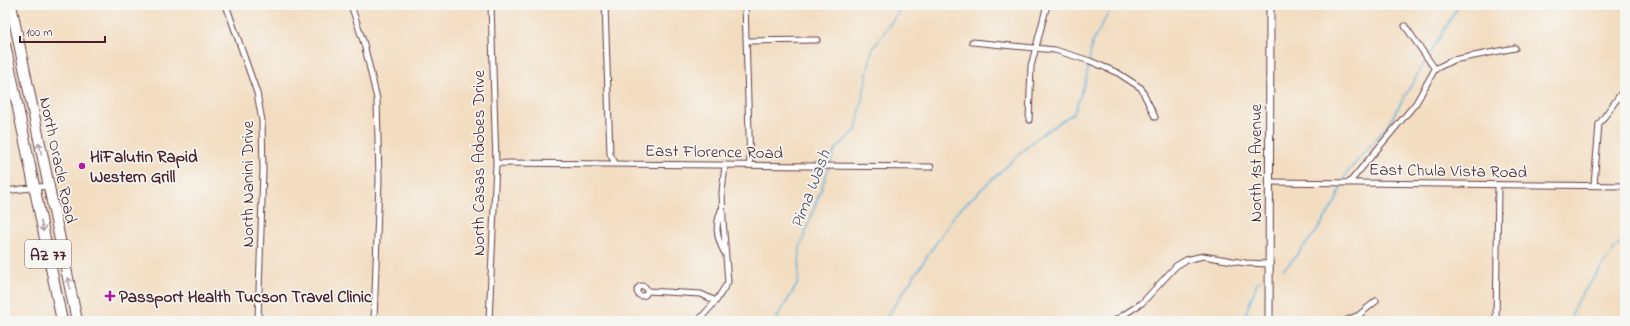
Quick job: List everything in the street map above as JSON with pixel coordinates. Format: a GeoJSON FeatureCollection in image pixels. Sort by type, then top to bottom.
{"type":"FeatureCollection","features":[{"type":"Feature","properties":{"kind":"highway","name":"North Oracle Road"},"geometry":{"type":"LineString","coordinates":[[11,5],[48,186],[78,321]]}},
{"type":"Feature","properties":{"kind":"highway","name":"North Oracle Road"},"geometry":{"type":"LineString","coordinates":[[5,45],[33,188],[62,321]]}},
{"type":"Feature","properties":{"kind":"main road","name":"North 1st Avenue"},"geometry":{"type":"LineString","coordinates":[[1269,321],[1270,5]]}},
{"type":"Feature","properties":{"kind":"street","name":"North Nanini Drive"},"geometry":{"type":"LineString","coordinates":[[226,5],[257,93],[262,121],[263,185],[258,321]]}},
{"type":"Feature","properties":{"kind":"street"},"geometry":{"type":"LineString","coordinates":[[351,5],[364,44],[377,99],[380,180],[374,321]]}},
{"type":"Feature","properties":{"kind":"street","name":"North Casas Adobes Drive"},"geometry":{"type":"LineString","coordinates":[[489,321],[496,163],[491,5]]}},
{"type":"Feature","properties":{"kind":"street"},"geometry":{"type":"LineString","coordinates":[[605,5],[610,154],[615,163]]}},
{"type":"Feature","properties":{"kind":"street"},"geometry":{"type":"LineString","coordinates":[[745,5],[750,165]]}},
{"type":"Feature","properties":{"kind":"street"},"geometry":{"type":"LineString","coordinates":[[1029,120],[1031,66],[1047,5]]}},
{"type":"Feature","properties":{"kind":"street"},"geometry":{"type":"LineString","coordinates":[[1405,26],[1435,69]]}},
{"type":"Feature","properties":{"kind":"street"},"geometry":{"type":"LineString","coordinates":[[747,41],[817,40]]}},
{"type":"Feature","properties":{"kind":"street"},"geometry":{"type":"LineString","coordinates":[[972,42],[1036,47],[1069,54],[1118,73],[1141,88],[1156,117]]}},
{"type":"Feature","properties":{"kind":"street"},"geometry":{"type":"LineString","coordinates":[[1349,183],[1416,103],[1435,69],[1453,60],[1515,48]]}},
{"type":"Feature","properties":{"kind":"street"},"geometry":{"type":"LineString","coordinates":[[1594,185],[1599,124],[1625,88]]}},
{"type":"Feature","properties":{"kind":"street","name":"East Florence Road"},"geometry":{"type":"LineString","coordinates":[[496,163],[931,167]]}},
{"type":"Feature","properties":{"kind":"street"},"geometry":{"type":"LineString","coordinates":[[698,321],[716,301],[728,282],[726,257],[717,237],[718,220],[722,206],[725,166]]}},
{"type":"Feature","properties":{"kind":"street","name":"East Chula Vista Road"},"geometry":{"type":"LineString","coordinates":[[1270,182],[1498,186],[1625,186]]}},
{"type":"Feature","properties":{"kind":"street"},"geometry":{"type":"LineString","coordinates":[[5,191],[48,186]]}},
{"type":"Feature","properties":{"kind":"street"},"geometry":{"type":"LineString","coordinates":[[1496,321],[1498,186]]}},
{"type":"Feature","properties":{"kind":"street"},"geometry":{"type":"LineString","coordinates":[[1114,321],[1142,303],[1176,266],[1186,260],[1203,256],[1245,263],[1270,264]]}},
{"type":"Feature","properties":{"kind":"street"},"geometry":{"type":"LineString","coordinates":[[647,291],[701,294],[716,301]]}},
{"type":"Feature","properties":{"kind":"street"},"geometry":{"type":"LineString","coordinates":[[1345,321],[1359,315],[1376,301]]}},
{"type":"Feature","properties":{"kind":"waterway","name":"Pima Wash"},"geometry":{"type":"LineString","coordinates":[[775,321],[798,283],[800,248],[835,150],[856,130],[872,50],[903,5]]}},
{"type":"Feature","properties":{"kind":"waterway"},"geometry":{"type":"LineString","coordinates":[[884,321],[957,212],[1039,136],[1074,113],[1086,80],[1092,43],[1113,5]]}},
{"type":"Feature","properties":{"kind":"waterway"},"geometry":{"type":"LineString","coordinates":[[1428,57],[1459,5]]}},
{"type":"Feature","properties":{"kind":"waterway"},"geometry":{"type":"LineString","coordinates":[[1283,269],[1317,231],[1336,201],[1346,174],[1388,125],[1426,60]]}},
{"type":"Feature","properties":{"kind":"waterway"},"geometry":{"type":"LineString","coordinates":[[1569,321],[1576,303],[1616,247],[1625,240]]}},
{"type":"Feature","properties":{"kind":"waterway"},"geometry":{"type":"LineString","coordinates":[[1243,321],[1257,283],[1261,280]]}},
{"type":"Feature","properties":{"kind":"place","name":"HiFalutin Rapid Western Grill"},"geometry":{"type":"Point","coordinates":[82,166]}},
{"type":"Feature","properties":{"kind":"place","name":"Passport Health Tucson Travel Clinic"},"geometry":{"type":"Point","coordinates":[110,296]}}]}
